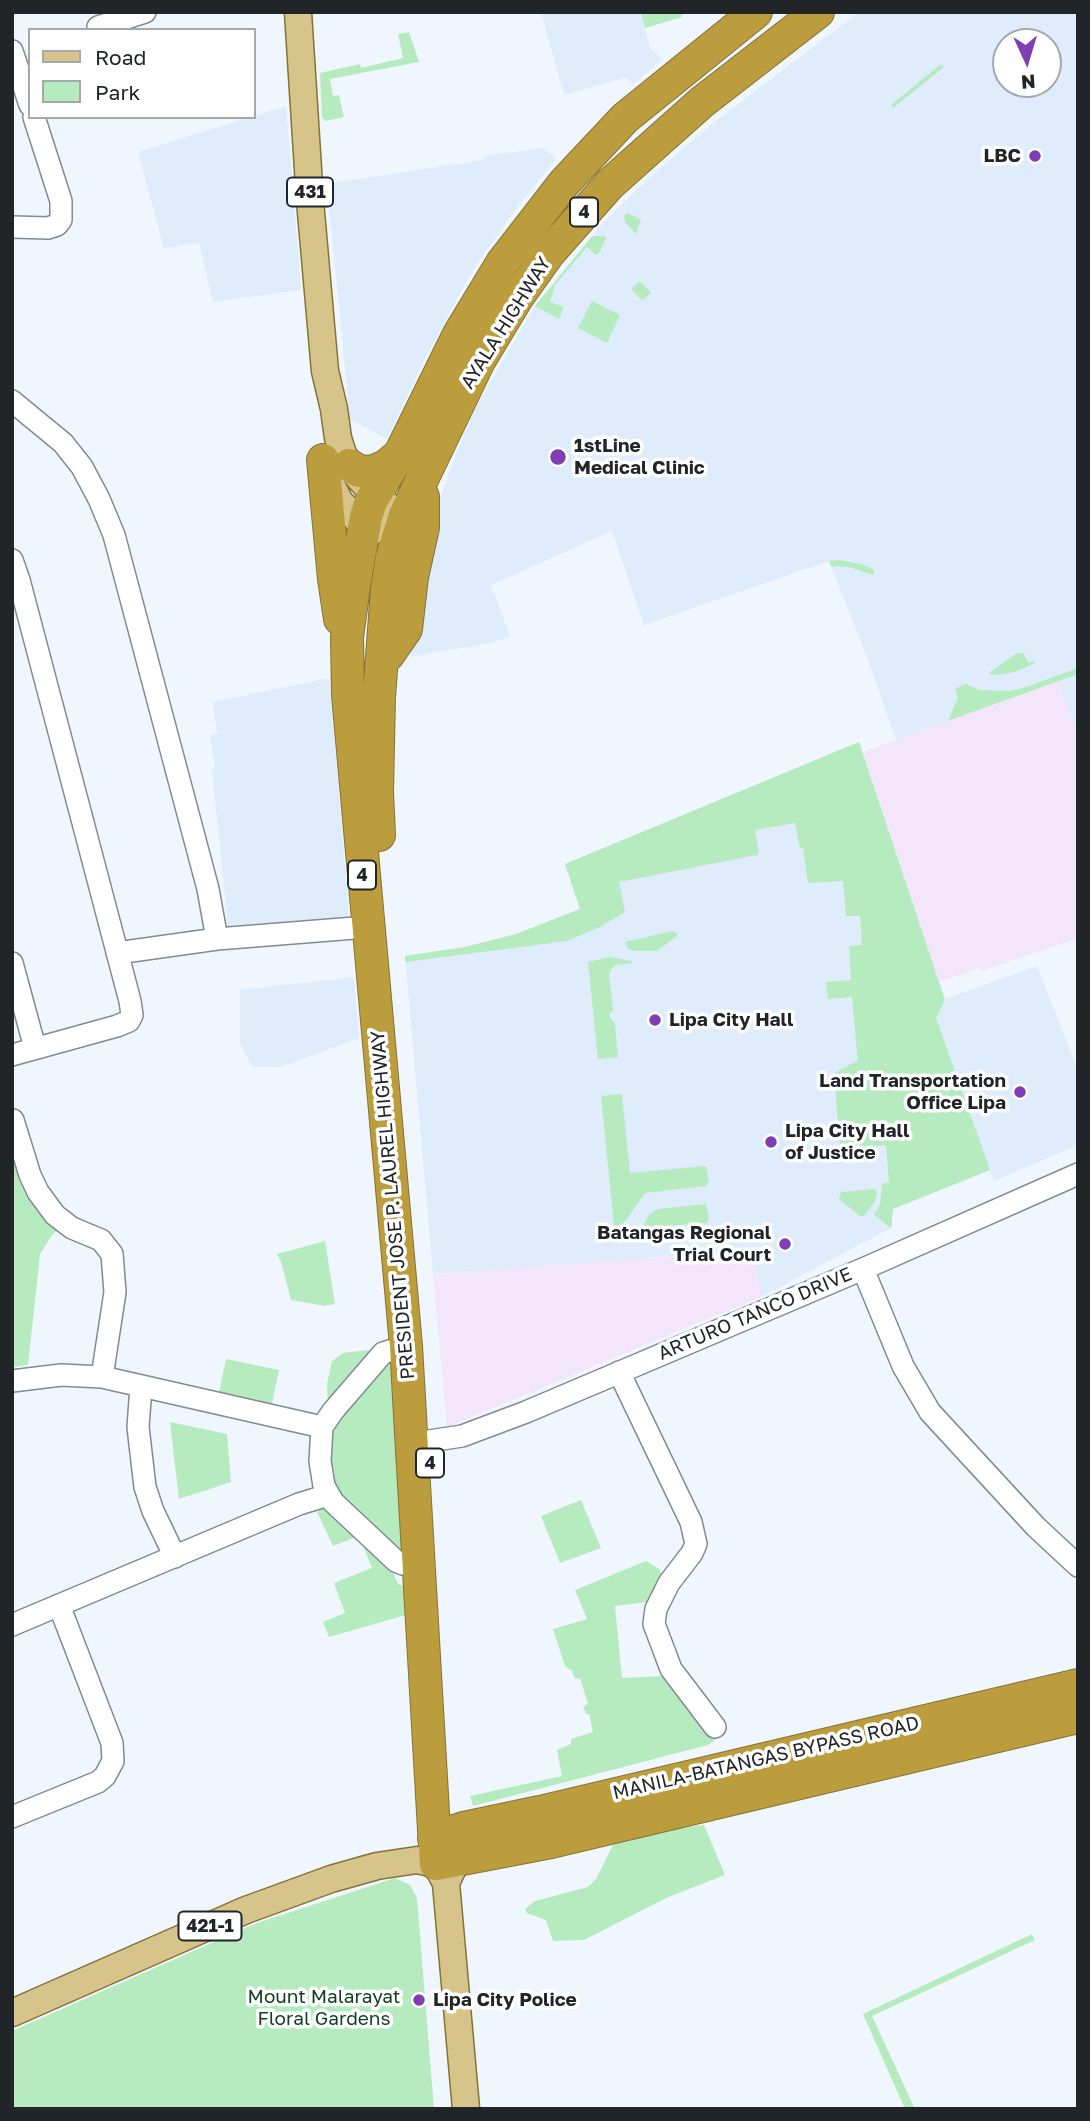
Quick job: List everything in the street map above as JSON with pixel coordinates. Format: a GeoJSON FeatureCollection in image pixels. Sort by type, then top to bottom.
{"type":"FeatureCollection","features":[{"type":"Feature","properties":{"kind":"highway","name":"AYALA HIGHWAY"},"geometry":{"type":"LineString","coordinates":[[400,454],[445,361],[479,299],[526,230],[564,183],[625,118],[756,12]]}},
{"type":"Feature","properties":{"kind":"highway","name":"AYALA HIGHWAY"},"geometry":{"type":"LineString","coordinates":[[400,529],[452,414],[480,361],[517,298],[569,229],[610,184],[670,128],[818,12]]}},
{"type":"Feature","properties":{"kind":"highway"},"geometry":{"type":"LineString","coordinates":[[346,648],[335,592],[336,462],[359,471],[372,472],[386,466],[400,454]]}},
{"type":"Feature","properties":{"kind":"highway","name":"4"},"geometry":{"type":"LineString","coordinates":[[365,525],[375,495],[400,454]]}},
{"type":"Feature","properties":{"kind":"highway"},"geometry":{"type":"LineString","coordinates":[[382,669],[406,629],[410,585],[424,520],[423,488],[426,475]]}},
{"type":"Feature","properties":{"kind":"highway","name":"PRESIDENT JOSE P. LAUREL HIGHWAY"},"geometry":{"type":"LineString","coordinates":[[365,525],[346,648],[349,722],[406,1346],[440,1856]]}},
{"type":"Feature","properties":{"kind":"highway","name":"PRESIDENT JOSE P. LAUREL HIGHWAY"},"geometry":{"type":"LineString","coordinates":[[400,529],[390,565],[385,608],[377,772],[379,835],[429,1441],[440,1856]]}},
{"type":"Feature","properties":{"kind":"highway"},"geometry":{"type":"LineString","coordinates":[[351,606],[357,593],[368,588],[382,594],[385,608]]}},
{"type":"Feature","properties":{"kind":"highway","name":"MANILA-BATANGAS BYPASS ROAD"},"geometry":{"type":"LineString","coordinates":[[440,1856],[1078,1685]]}},
{"type":"Feature","properties":{"kind":"highway","name":"MANILA-BATANGAS BYPASS ROAD"},"geometry":{"type":"LineString","coordinates":[[440,1856],[551,1842],[1078,1717]]}},
{"type":"Feature","properties":{"kind":"main road","name":"431"},"geometry":{"type":"LineString","coordinates":[[298,12],[310,201],[325,372],[320,410],[336,462],[330,483],[340,502],[351,515],[365,525]]}},
{"type":"Feature","properties":{"kind":"main road"},"geometry":{"type":"LineString","coordinates":[[336,462],[396,513],[400,529],[382,530],[365,525]]}},
{"type":"Feature","properties":{"kind":"main road","name":"421-1"},"geometry":{"type":"LineString","coordinates":[[12,2013],[246,1910],[331,1879],[377,1866],[440,1856]]}},
{"type":"Feature","properties":{"kind":"main road","name":"PRESIDENT JOSE P. LAUREL HIGHWAY"},"geometry":{"type":"LineString","coordinates":[[440,1856],[466,2109]]}},
{"type":"Feature","properties":{"kind":"street"},"geometry":{"type":"LineString","coordinates":[[98,27],[145,12]]}},
{"type":"Feature","properties":{"kind":"street"},"geometry":{"type":"LineString","coordinates":[[12,51],[28,99]]}},
{"type":"Feature","properties":{"kind":"street"},"geometry":{"type":"LineString","coordinates":[[12,227],[48,228],[57,225],[61,220],[61,201],[35,119]]}},
{"type":"Feature","properties":{"kind":"street"},"geometry":{"type":"LineString","coordinates":[[12,401],[63,443],[82,467],[114,535],[208,889],[217,939]]}},
{"type":"Feature","properties":{"kind":"street"},"geometry":{"type":"LineString","coordinates":[[12,560],[131,1001],[132,1015],[129,1021],[12,1055]]}},
{"type":"Feature","properties":{"kind":"street"},"geometry":{"type":"LineString","coordinates":[[117,953],[217,939],[367,927]]}},
{"type":"Feature","properties":{"kind":"street"},"geometry":{"type":"LineString","coordinates":[[12,962],[35,1048]]}},
{"type":"Feature","properties":{"kind":"street"},"geometry":{"type":"LineString","coordinates":[[13,1120],[30,1175],[47,1205],[65,1224],[101,1240],[113,1254],[115,1292],[102,1377]]}},
{"type":"Feature","properties":{"kind":"street","name":"ARTURO TANCO DRIVE"},"geometry":{"type":"LineString","coordinates":[[429,1441],[472,1433],[863,1269],[1078,1174]]}},
{"type":"Feature","properties":{"kind":"street"},"geometry":{"type":"LineString","coordinates":[[863,1269],[903,1366],[930,1412],[1027,1517],[1078,1566]]}},
{"type":"Feature","properties":{"kind":"street"},"geometry":{"type":"LineString","coordinates":[[406,1346],[383,1353],[332,1410],[322,1427],[321,1470],[328,1495],[360,1528],[396,1560],[403,1564],[420,1564]]}},
{"type":"Feature","properties":{"kind":"street"},"geometry":{"type":"LineString","coordinates":[[620,1372],[691,1522],[696,1544],[669,1583],[656,1609],[654,1624],[671,1669],[715,1727]]}},
{"type":"Feature","properties":{"kind":"street"},"geometry":{"type":"LineString","coordinates":[[12,1381],[35,1376],[102,1377],[322,1427]]}},
{"type":"Feature","properties":{"kind":"street"},"geometry":{"type":"LineString","coordinates":[[141,1387],[138,1427],[143,1478],[149,1500],[175,1558]]}},
{"type":"Feature","properties":{"kind":"street"},"geometry":{"type":"LineString","coordinates":[[12,1625],[291,1507],[328,1495]]}},
{"type":"Feature","properties":{"kind":"street"},"geometry":{"type":"LineString","coordinates":[[12,1817],[98,1782],[105,1776],[113,1761],[112,1743],[59,1605]]}},
{"type":"Feature","properties":{"kind":"shaded area"},"geometry":{"type":"Polygon","coordinates":[[[541,12],[641,12],[650,48],[662,59],[634,84],[623,78],[564,95],[541,12]]]}},
{"type":"Feature","properties":{"kind":"shaded area"},"geometry":{"type":"Polygon","coordinates":[[[859,12],[1078,12],[1078,737],[1057,681],[896,740],[868,659],[829,561],[644,625],[612,531],[491,585],[510,636],[492,643],[410,657],[413,623],[432,522],[476,407],[535,306],[605,221],[649,178],[712,124],[859,12]]]}},
{"type":"Feature","properties":{"kind":"shaded area"},"geometry":{"type":"Polygon","coordinates":[[[286,106],[301,290],[213,302],[199,243],[164,248],[138,152],[244,119],[256,119],[256,115],[286,106]]]}},
{"type":"Feature","properties":{"kind":"shaded area"},"geometry":{"type":"Polygon","coordinates":[[[544,148],[556,159],[520,203],[472,271],[422,364],[387,439],[350,419],[327,184],[544,148]]]}},
{"type":"Feature","properties":{"kind":"shaded area"},"geometry":{"type":"Polygon","coordinates":[[[329,678],[349,914],[228,926],[212,769],[215,769],[210,735],[217,734],[213,702],[329,678]]]}},
{"type":"Feature","properties":{"kind":"shaded area"},"geometry":{"type":"Polygon","coordinates":[[[1058,681],[1078,737],[1078,938],[981,971],[980,968],[939,982],[863,752],[1058,681]]]}},
{"type":"Feature","properties":{"kind":"shaded area"},"geometry":{"type":"Polygon","coordinates":[[[859,742],[945,999],[1037,966],[1078,1070],[1078,1145],[994,1181],[990,1170],[893,1209],[891,1228],[761,1297],[752,1250],[433,1274],[405,956],[465,947],[516,934],[580,909],[565,864],[859,742]]]}},
{"type":"Feature","properties":{"kind":"shaded area"},"geometry":{"type":"Polygon","coordinates":[[[354,977],[359,1038],[281,1067],[252,1067],[240,1043],[240,990],[354,977]]]}},
{"type":"Feature","properties":{"kind":"shaded area"},"geometry":{"type":"Polygon","coordinates":[[[753,1250],[761,1297],[447,1427],[433,1274],[753,1250]]]}},
{"type":"Feature","properties":{"kind":"green space"},"geometry":{"type":"Polygon","coordinates":[[[641,12],[681,12],[682,17],[645,28],[641,12]]]}},
{"type":"Feature","properties":{"kind":"green space"},"geometry":{"type":"Polygon","coordinates":[[[409,32],[419,62],[330,79],[333,96],[339,95],[344,117],[325,121],[322,117],[320,73],[360,64],[361,68],[403,58],[398,34],[409,32]]]}},
{"type":"Feature","properties":{"kind":"green space"},"geometry":{"type":"Polygon","coordinates":[[[941,64],[944,67],[893,108],[891,105],[941,64]]]}},
{"type":"Feature","properties":{"kind":"green space"},"geometry":{"type":"Polygon","coordinates":[[[628,213],[641,220],[636,234],[625,222],[624,216],[628,213]]]}},
{"type":"Feature","properties":{"kind":"green space"},"geometry":{"type":"Polygon","coordinates":[[[592,236],[606,238],[599,253],[596,255],[587,247],[555,285],[550,302],[564,307],[559,319],[535,306],[592,236]]]}},
{"type":"Feature","properties":{"kind":"green space"},"geometry":{"type":"Polygon","coordinates":[[[640,281],[651,293],[642,300],[631,289],[640,281]]]}},
{"type":"Feature","properties":{"kind":"green space"},"geometry":{"type":"Polygon","coordinates":[[[592,301],[620,315],[607,343],[578,328],[592,301]]]}},
{"type":"Feature","properties":{"kind":"green space"},"geometry":{"type":"Polygon","coordinates":[[[840,560],[864,565],[874,570],[874,573],[873,575],[849,567],[831,566],[829,561],[840,560]]]}},
{"type":"Feature","properties":{"kind":"green space"},"geometry":{"type":"Polygon","coordinates":[[[1017,653],[1023,653],[1029,663],[1035,663],[1015,672],[993,675],[989,673],[1017,653]]]}},
{"type":"Feature","properties":{"kind":"green space"},"geometry":{"type":"Polygon","coordinates":[[[1078,668],[1078,674],[948,721],[958,697],[955,689],[961,686],[966,684],[980,690],[1010,691],[1078,668]]]}},
{"type":"Feature","properties":{"kind":"green space"},"geometry":{"type":"Polygon","coordinates":[[[859,742],[945,1000],[936,1018],[990,1170],[893,1209],[891,1228],[874,1215],[880,1204],[882,1184],[889,1182],[886,1145],[840,1148],[834,1073],[858,1060],[852,997],[828,999],[826,982],[851,980],[849,946],[862,945],[860,916],[846,916],[843,881],[808,883],[803,848],[800,848],[795,823],[755,830],[759,852],[757,855],[619,882],[625,912],[600,927],[567,941],[405,962],[405,956],[465,947],[516,934],[580,909],[565,864],[859,742]]]}},
{"type":"Feature","properties":{"kind":"green space"},"geometry":{"type":"Polygon","coordinates":[[[672,931],[677,933],[677,936],[657,951],[635,951],[628,949],[625,942],[672,931]]]}},
{"type":"Feature","properties":{"kind":"green space"},"geometry":{"type":"Polygon","coordinates":[[[610,957],[632,963],[615,965],[609,973],[613,1010],[609,1015],[615,1024],[618,1057],[598,1059],[588,962],[610,957]]]}},
{"type":"Feature","properties":{"kind":"green space"},"geometry":{"type":"Polygon","coordinates":[[[622,1094],[630,1173],[706,1166],[709,1182],[706,1186],[645,1193],[622,1226],[617,1228],[614,1226],[601,1096],[622,1094]]]}},
{"type":"Feature","properties":{"kind":"green space"},"geometry":{"type":"Polygon","coordinates":[[[12,1139],[60,1228],[40,1254],[28,1365],[12,1367],[12,1139]]]}},
{"type":"Feature","properties":{"kind":"green space"},"geometry":{"type":"Polygon","coordinates":[[[875,1189],[875,1201],[864,1216],[860,1216],[839,1199],[841,1192],[875,1189]]]}},
{"type":"Feature","properties":{"kind":"green space"},"geometry":{"type":"Polygon","coordinates":[[[706,1204],[709,1219],[706,1223],[642,1228],[649,1215],[658,1209],[706,1204]]]}},
{"type":"Feature","properties":{"kind":"green space"},"geometry":{"type":"Polygon","coordinates":[[[325,1241],[335,1304],[324,1306],[291,1300],[277,1254],[325,1241]]]}},
{"type":"Feature","properties":{"kind":"green space"},"geometry":{"type":"Polygon","coordinates":[[[373,1351],[328,1403],[327,1384],[332,1361],[343,1353],[373,1351]]]}},
{"type":"Feature","properties":{"kind":"green space"},"geometry":{"type":"Polygon","coordinates":[[[389,1357],[398,1455],[403,1558],[341,1496],[330,1463],[330,1448],[336,1423],[389,1357]]]}},
{"type":"Feature","properties":{"kind":"green space"},"geometry":{"type":"Polygon","coordinates":[[[226,1359],[279,1370],[271,1408],[218,1397],[226,1359]]]}},
{"type":"Feature","properties":{"kind":"green space"},"geometry":{"type":"Polygon","coordinates":[[[170,1422],[227,1434],[231,1482],[179,1499],[170,1422]]]}},
{"type":"Feature","properties":{"kind":"green space"},"geometry":{"type":"Polygon","coordinates":[[[581,1500],[601,1548],[560,1563],[541,1516],[581,1500]]]}},
{"type":"Feature","properties":{"kind":"green space"},"geometry":{"type":"Polygon","coordinates":[[[324,1508],[336,1512],[390,1565],[398,1584],[404,1586],[406,1615],[329,1637],[323,1622],[345,1613],[334,1583],[372,1568],[359,1536],[333,1546],[317,1512],[324,1508]]]}},
{"type":"Feature","properties":{"kind":"green space"},"geometry":{"type":"Polygon","coordinates":[[[646,1561],[659,1569],[662,1575],[648,1602],[615,1606],[622,1678],[664,1676],[717,1734],[716,1739],[708,1745],[473,1806],[470,1796],[562,1776],[557,1750],[571,1744],[571,1739],[593,1732],[589,1714],[586,1714],[583,1707],[588,1704],[580,1678],[575,1679],[572,1671],[565,1666],[553,1629],[587,1619],[575,1590],[646,1561]]]}},
{"type":"Feature","properties":{"kind":"green space"},"geometry":{"type":"Polygon","coordinates":[[[704,1825],[725,1875],[666,1898],[584,1940],[553,1941],[546,1920],[527,1913],[525,1909],[535,1901],[588,1887],[596,1879],[613,1845],[672,1829],[704,1825]]]}},
{"type":"Feature","properties":{"kind":"green space","name":"Mount Malarayat Floral Gardens"},"geometry":{"type":"Polygon","coordinates":[[[395,1878],[410,1885],[417,1898],[434,2109],[12,2109],[12,2031],[257,1923],[395,1878]]]}},
{"type":"Feature","properties":{"kind":"green space"},"geometry":{"type":"Polygon","coordinates":[[[1032,1934],[1035,1940],[872,2016],[915,2109],[905,2109],[863,2014],[1032,1934]]]}},
{"type":"Feature","properties":{"kind":"place","name":"LBC"},"geometry":{"type":"Point","coordinates":[1035,156]}},
{"type":"Feature","properties":{"kind":"place","name":"1stLine Medical Clinic"},"geometry":{"type":"Point","coordinates":[558,457]}},
{"type":"Feature","properties":{"kind":"place","name":"Lipa City Hall"},"geometry":{"type":"Point","coordinates":[655,1020]}},
{"type":"Feature","properties":{"kind":"place","name":"Land Transportation Office Lipa"},"geometry":{"type":"Point","coordinates":[1020,1092]}},
{"type":"Feature","properties":{"kind":"place","name":"Lipa City Hall of Justice"},"geometry":{"type":"Point","coordinates":[771,1142]}},
{"type":"Feature","properties":{"kind":"place","name":"Batangas Regional Trial Court"},"geometry":{"type":"Point","coordinates":[785,1244]}},
{"type":"Feature","properties":{"kind":"place","name":"Lipa City Police"},"geometry":{"type":"Point","coordinates":[419,2000]}}]}
